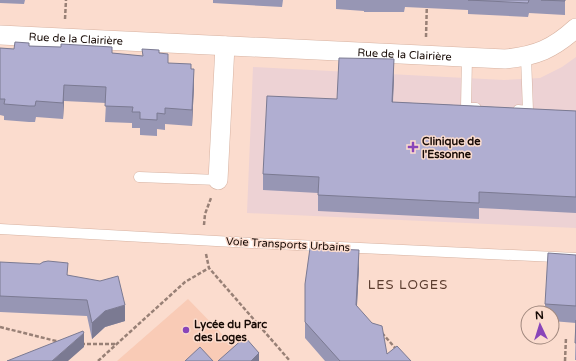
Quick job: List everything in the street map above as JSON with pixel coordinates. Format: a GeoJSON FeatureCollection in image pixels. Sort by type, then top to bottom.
{"type":"FeatureCollection","features":[{"type":"Feature","properties":{"kind":"street","name":"Rue de la Clairière"},"geometry":{"type":"LineString","coordinates":[[0,35],[505,59],[526,57],[544,50],[562,41],[576,28]]}},
{"type":"Feature","properties":{"kind":"street"},"geometry":{"type":"LineString","coordinates":[[218,180],[225,46]]}},
{"type":"Feature","properties":{"kind":"lane"},"geometry":{"type":"LineString","coordinates":[[505,110],[528,111],[526,57]]}},
{"type":"Feature","properties":{"kind":"lane"},"geometry":{"type":"LineString","coordinates":[[467,58],[466,108],[489,109]]}},
{"type":"Feature","properties":{"kind":"lane"},"geometry":{"type":"LineString","coordinates":[[139,177],[218,180]]}},
{"type":"Feature","properties":{"kind":"lane","name":"Voie Transports Urbains"},"geometry":{"type":"LineString","coordinates":[[0,229],[260,244],[576,258]]}},
{"type":"Feature","properties":{"kind":"path"},"geometry":{"type":"LineString","coordinates":[[426,56],[427,0]]}},
{"type":"Feature","properties":{"kind":"path"},"geometry":{"type":"LineString","coordinates":[[218,180],[205,214],[203,240],[209,268],[290,361]]}},
{"type":"Feature","properties":{"kind":"path"},"geometry":{"type":"LineString","coordinates":[[98,361],[185,282],[209,268]]}},
{"type":"Feature","properties":{"kind":"path"},"geometry":{"type":"LineString","coordinates":[[0,327],[66,344]]}},
{"type":"Feature","properties":{"kind":"path"},"geometry":{"type":"LineString","coordinates":[[377,328],[402,356]]}},
{"type":"Feature","properties":{"kind":"path"},"geometry":{"type":"LineString","coordinates":[[565,361],[566,337]]}},
{"type":"Feature","properties":{"kind":"path"},"geometry":{"type":"LineString","coordinates":[[74,344],[117,344]]}},
{"type":"Feature","properties":{"kind":"shaded area","name":"Clinique de l'Essonne"},"geometry":{"type":"Polygon","coordinates":[[[576,57],[576,228],[247,213],[253,67],[504,80],[540,78],[562,67],[576,57]]]}},
{"type":"Feature","properties":{"kind":"shaded area","name":"Lycée du Parc des Loges"},"geometry":{"type":"Polygon","coordinates":[[[188,299],[248,361],[117,361],[188,299]]]}},
{"type":"Feature","properties":{"kind":"building"},"geometry":{"type":"Polygon","coordinates":[[[468,0],[529,0],[528,3],[468,0]]]}},
{"type":"Feature","properties":{"kind":"building"},"geometry":{"type":"Polygon","coordinates":[[[541,0],[565,0],[565,1],[541,0]]]}},
{"type":"Feature","properties":{"kind":"building"},"geometry":{"type":"Polygon","coordinates":[[[15,42],[29,43],[29,46],[61,47],[61,44],[112,47],[112,53],[143,56],[142,49],[159,50],[159,53],[168,54],[168,63],[191,64],[191,69],[194,69],[192,110],[165,108],[165,114],[157,113],[157,120],[140,119],[140,112],[132,112],[133,107],[105,106],[106,87],[64,85],[63,103],[36,101],[35,106],[4,104],[5,99],[0,99],[0,48],[14,49],[15,42]]]}},
{"type":"Feature","properties":{"kind":"building","name":"Clinique de l'Essonne"},"geometry":{"type":"Polygon","coordinates":[[[339,58],[394,59],[392,102],[576,111],[576,197],[479,192],[479,203],[318,195],[319,177],[263,174],[267,96],[337,99],[339,58]]]}},
{"type":"Feature","properties":{"kind":"building"},"geometry":{"type":"Polygon","coordinates":[[[310,248],[359,250],[356,305],[372,323],[382,326],[387,354],[397,346],[411,361],[340,361],[305,322],[305,284],[310,248]]]}},
{"type":"Feature","properties":{"kind":"building"},"geometry":{"type":"Polygon","coordinates":[[[548,253],[576,255],[576,306],[545,304],[548,253]]]}},
{"type":"Feature","properties":{"kind":"building"},"geometry":{"type":"Polygon","coordinates":[[[48,261],[68,263],[67,275],[100,281],[118,276],[125,305],[105,311],[92,323],[87,300],[0,296],[0,262],[40,264],[48,261]]]}},
{"type":"Feature","properties":{"kind":"building"},"geometry":{"type":"Polygon","coordinates":[[[576,320],[576,343],[575,343],[576,320]]]}},
{"type":"Feature","properties":{"kind":"building"},"geometry":{"type":"Polygon","coordinates":[[[83,331],[84,333],[52,361],[7,361],[83,331]]]}},
{"type":"Feature","properties":{"kind":"building"},"geometry":{"type":"Polygon","coordinates":[[[245,337],[259,353],[251,361],[218,361],[245,337]]]}},
{"type":"Feature","properties":{"kind":"building"},"geometry":{"type":"Polygon","coordinates":[[[200,347],[213,361],[185,361],[200,347]]]}},
{"type":"Feature","properties":{"kind":"place","name":"Clinique de l'Essonne"},"geometry":{"type":"Point","coordinates":[413,147]}},
{"type":"Feature","properties":{"kind":"place","name":"Lycée du Parc des Loges"},"geometry":{"type":"Point","coordinates":[186,330]}},
{"type":"Feature","properties":{"kind":"district","name":"LES LOGES"},"geometry":{"type":"Point","coordinates":[408,284]}}]}
